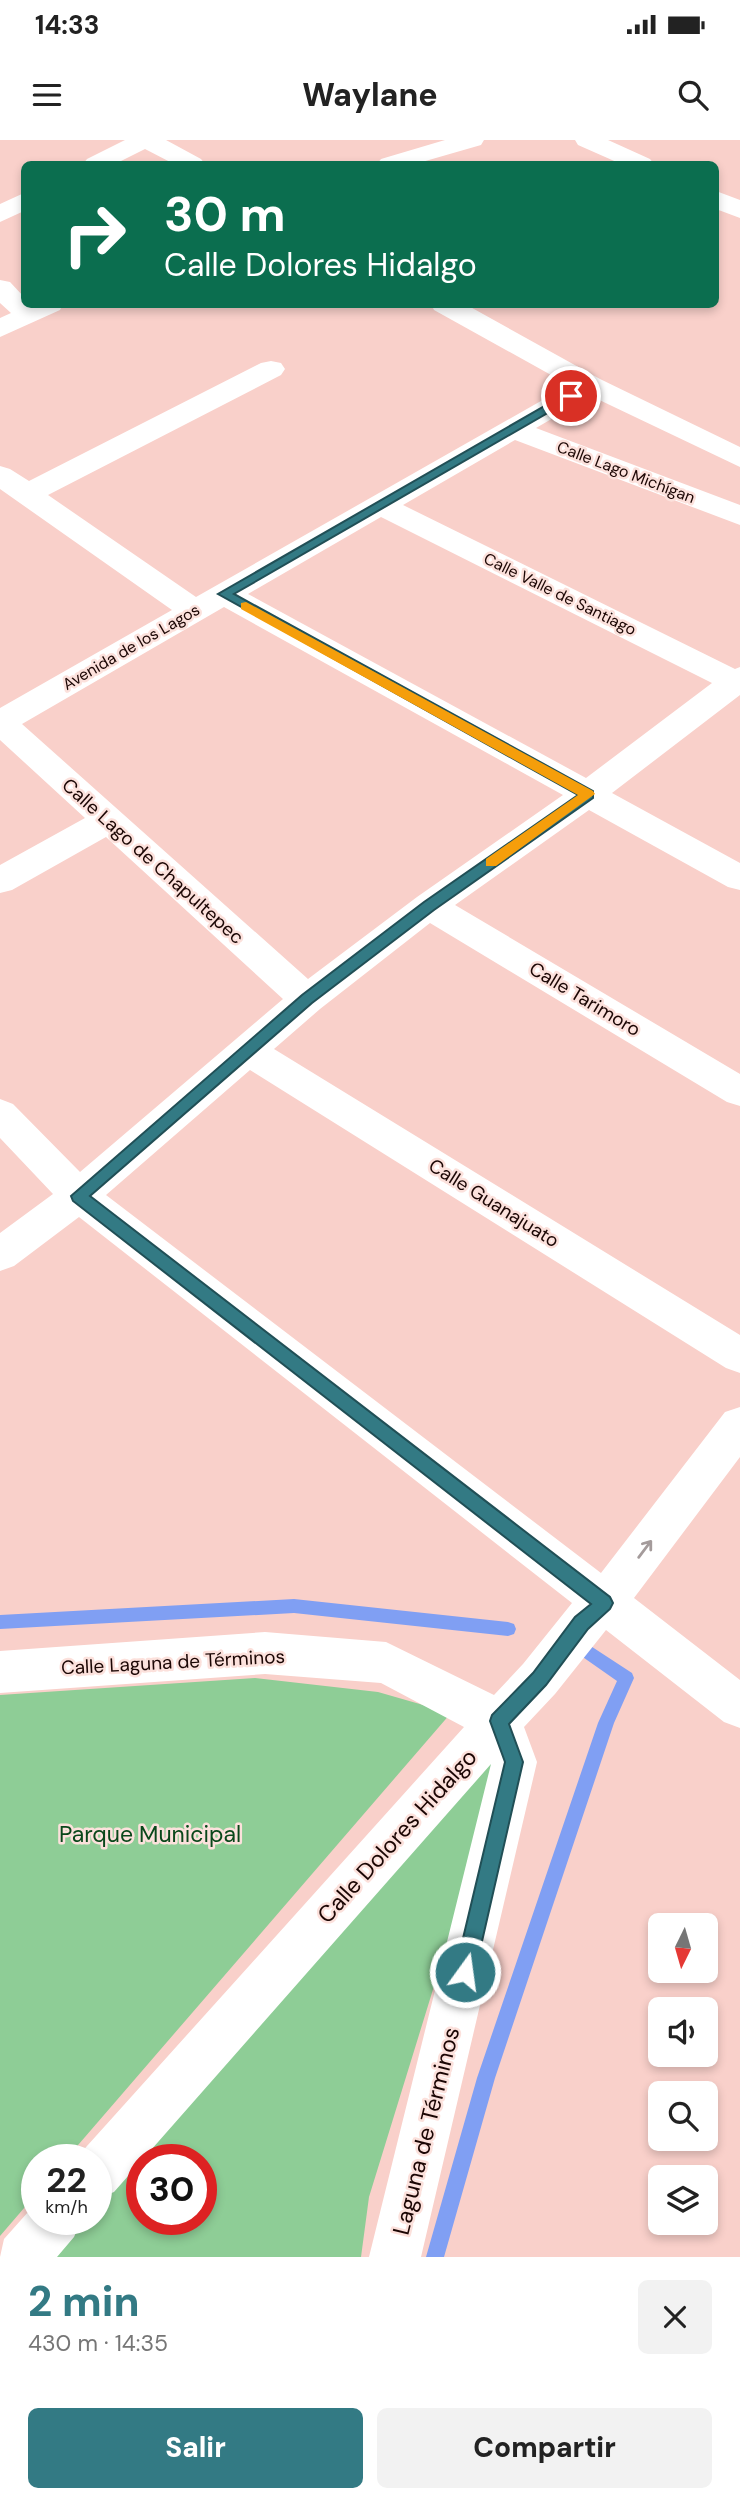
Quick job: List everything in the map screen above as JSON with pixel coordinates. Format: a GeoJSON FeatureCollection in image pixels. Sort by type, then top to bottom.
{"type":"FeatureCollection","features":[{"type":"Feature","properties":{"kind":"street"},"geometry":{"type":"LineString","coordinates":[[102,161],[145,140],[186,161]]}},
{"type":"Feature","properties":{"kind":"street"},"geometry":{"type":"LineString","coordinates":[[400,161],[472,140]]}},
{"type":"Feature","properties":{"kind":"street"},"geometry":{"type":"LineString","coordinates":[[587,140],[634,161]]}},
{"type":"Feature","properties":{"kind":"street"},"geometry":{"type":"LineString","coordinates":[[719,197],[740,192]]}},
{"type":"Feature","properties":{"kind":"street"},"geometry":{"type":"LineString","coordinates":[[719,199],[740,209]]}},
{"type":"Feature","properties":{"kind":"street"},"geometry":{"type":"LineString","coordinates":[[0,214],[21,203]]}},
{"type":"Feature","properties":{"kind":"street"},"geometry":{"type":"LineString","coordinates":[[0,288],[21,300]]}},
{"type":"Feature","properties":{"kind":"street"},"geometry":{"type":"LineString","coordinates":[[451,308],[590,384],[740,458]]}},
{"type":"Feature","properties":{"kind":"street"},"geometry":{"type":"LineString","coordinates":[[0,330],[39,310]]}},
{"type":"Feature","properties":{"kind":"street"},"geometry":{"type":"LineString","coordinates":[[27,494],[271,369]]}},
{"type":"Feature","properties":{"kind":"street","name":"Avenida de los Lagos"},"geometry":{"type":"LineString","coordinates":[[0,722],[590,384]]}},
{"type":"Feature","properties":{"kind":"street","name":"Calle Lago Michígan"},"geometry":{"type":"LineString","coordinates":[[513,429],[740,516]]}},
{"type":"Feature","properties":{"kind":"street"},"geometry":{"type":"LineString","coordinates":[[0,475],[195,611]]}},
{"type":"Feature","properties":{"kind":"street","name":"Calle Valle de Santiago"},"geometry":{"type":"LineString","coordinates":[[380,505],[738,681]]}},
{"type":"Feature","properties":{"kind":"street"},"geometry":{"type":"LineString","coordinates":[[224,594],[740,878]]}},
{"type":"Feature","properties":{"kind":"street"},"geometry":{"type":"LineString","coordinates":[[0,1255],[79,1196],[307,999],[429,906],[588,794],[738,681]]}},
{"type":"Feature","properties":{"kind":"street","name":"Calle Lago de Chapultepec"},"geometry":{"type":"LineString","coordinates":[[0,722],[307,999]]}},
{"type":"Feature","properties":{"kind":"street"},"geometry":{"type":"LineString","coordinates":[[0,881],[109,820]]}},
{"type":"Feature","properties":{"kind":"street","name":"Calle Tarimoro"},"geometry":{"type":"LineString","coordinates":[[429,906],[740,1092]]}},
{"type":"Feature","properties":{"kind":"street","name":"Calle Guanajuato"},"geometry":{"type":"LineString","coordinates":[[247,1049],[740,1356]]}},
{"type":"Feature","properties":{"kind":"street"},"geometry":{"type":"LineString","coordinates":[[0,1114],[79,1196],[740,1707]]}},
{"type":"Feature","properties":{"kind":"street","name":"Calle Dolores Hidalgo"},"geometry":{"type":"LineString","coordinates":[[112,2156],[539,1679],[582,1623],[604,1603],[740,1425]]}},
{"type":"Feature","properties":{"kind":"street","name":"Calle Laguna de Términos"},"geometry":{"type":"LineString","coordinates":[[0,1671],[265,1653],[386,1663],[499,1721]]}},
{"type":"Feature","properties":{"kind":"street","name":"Laguna de Términos"},"geometry":{"type":"LineString","coordinates":[[395,2257],[514,1762],[499,1721]]}},
{"type":"Feature","properties":{"kind":"street"},"geometry":{"type":"LineString","coordinates":[[22,2257],[42,2235]]}},
{"type":"Feature","properties":{"kind":"green space","name":"Parque Municipal"},"geometry":{"type":"Polygon","coordinates":[[[255,1678],[378,1692],[451,1713],[79,2144],[21,2144],[21,2212],[0,2236],[0,1695],[255,1678]]]}},
{"type":"Feature","properties":{"kind":"green space"},"geometry":{"type":"Polygon","coordinates":[[[505,1756],[369,2197],[361,2257],[53,2257],[72,2235],[112,2235],[112,2187],[126,2171],[126,2235],[217,2235],[217,2144],[149,2144],[462,1778],[505,1756]]]}},
{"type":"Feature","properties":{"kind":"waterway"},"geometry":{"type":"LineString","coordinates":[[0,1622],[294,1606],[508,1629]]}},
{"type":"Feature","properties":{"kind":"waterway"},"geometry":{"type":"LineString","coordinates":[[435,2257],[486,2078],[606,1723],[626,1678],[583,1648]]}},
{"type":"Feature","properties":{"kind":"slow traffic"},"geometry":{"type":"LineString","coordinates":[[246,606],[588,794],[491,863]]}},
{"type":"Feature","properties":{"kind":"route"},"geometry":{"type":"LineString","coordinates":[[465,1972],[514,1762],[499,1721],[539,1679],[582,1623],[604,1603],[79,1196],[307,999],[429,906],[588,794],[224,594],[571,396]]}}]}
